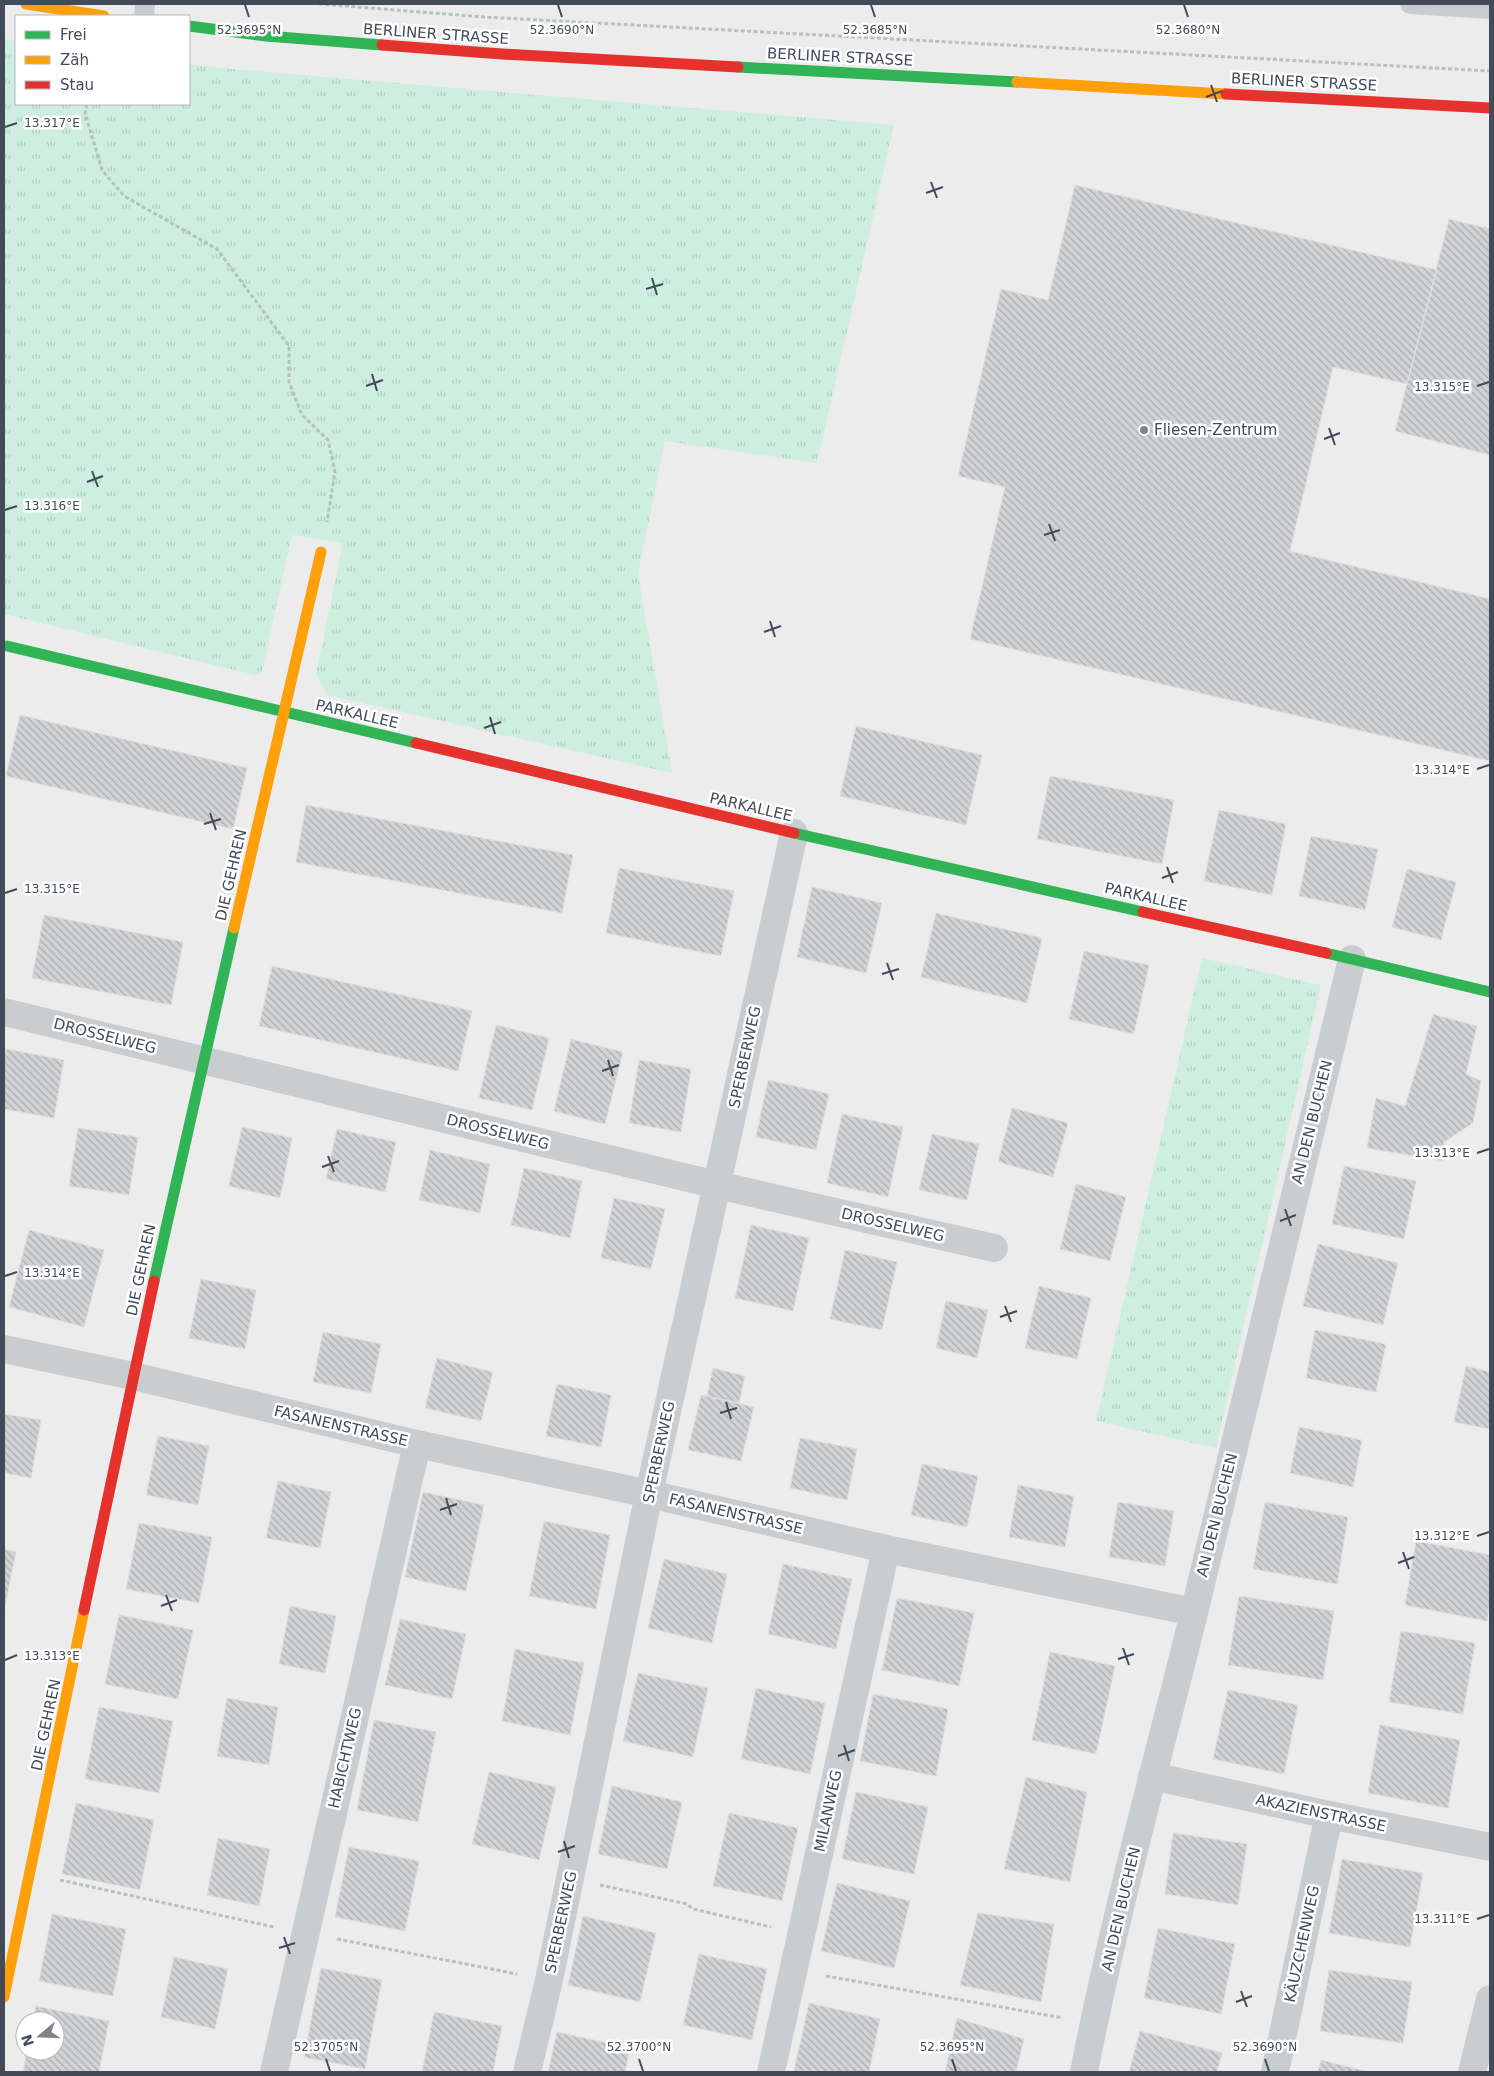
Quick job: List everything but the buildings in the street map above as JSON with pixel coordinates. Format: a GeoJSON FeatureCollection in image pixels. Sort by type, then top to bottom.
{"type":"FeatureCollection","features":[{"type":"Feature","properties":{"kind":"street"},"geometry":{"type":"LineString","coordinates":[[26,4],[98,15]]}},
{"type":"Feature","properties":{"kind":"street","name":"BERLINER STRASSE"},"geometry":{"type":"LineString","coordinates":[[190,26],[276,36],[502,54],[1490,108]]}},
{"type":"Feature","properties":{"kind":"street","name":"DIE GEHREN"},"geometry":{"type":"LineString","coordinates":[[4,1998],[133,1376],[203,1060],[322,552]]}},
{"type":"Feature","properties":{"kind":"street","name":"PARKALLEE"},"geometry":{"type":"LineString","coordinates":[[7,646],[794,833],[1490,992]]}},
{"type":"Feature","properties":{"kind":"street","name":"SPERBERWEG"},"geometry":{"type":"LineString","coordinates":[[526,2072],[549,1980],[649,1494],[794,833]]}},
{"type":"Feature","properties":{"kind":"street","name":"AN DEN BUCHEN"},"geometry":{"type":"LineString","coordinates":[[1084,2072],[1093,2023],[1152,1776],[1194,1612],[1352,959]]}},
{"type":"Feature","properties":{"kind":"street","name":"DROSSELWEG"},"geometry":{"type":"LineString","coordinates":[[4,1012],[717,1186],[994,1248]]}},
{"type":"Feature","properties":{"kind":"street","name":"FASANENSTRASSE"},"geometry":{"type":"LineString","coordinates":[[4,1349],[133,1376],[417,1444],[649,1494],[886,1549],[1194,1612]]}},
{"type":"Feature","properties":{"kind":"street","name":"HABICHTWEG"},"geometry":{"type":"LineString","coordinates":[[274,2072],[417,1444]]}},
{"type":"Feature","properties":{"kind":"street","name":"MILANWEG"},"geometry":{"type":"LineString","coordinates":[[771,2072],[886,1549]]}},
{"type":"Feature","properties":{"kind":"street","name":"AKAZIENSTRASSE"},"geometry":{"type":"LineString","coordinates":[[1152,1776],[1329,1815],[1490,1847]]}},
{"type":"Feature","properties":{"kind":"street","name":"KÄUZCHENWEG"},"geometry":{"type":"LineString","coordinates":[[1275,2072],[1329,1815]]}},
{"type":"Feature","properties":{"kind":"street"},"geometry":{"type":"LineString","coordinates":[[1472,2072],[1490,1999]]}},
{"type":"Feature","properties":{"kind":"lane"},"geometry":{"type":"LineString","coordinates":[[1410,4],[1490,9]]}},
{"type":"Feature","properties":{"kind":"path"},"geometry":{"type":"LineString","coordinates":[[318,4],[494,18],[1490,72]]}},
{"type":"Feature","properties":{"kind":"path"},"geometry":{"type":"LineString","coordinates":[[87,105],[85,113],[102,170],[124,196],[217,249],[289,346],[289,382],[302,415],[328,440],[335,472],[322,552]]}},
{"type":"Feature","properties":{"kind":"path"},"geometry":{"type":"LineString","coordinates":[[570,1879],[687,1904],[694,1909],[801,1934]]}},
{"type":"Feature","properties":{"kind":"path"},"geometry":{"type":"LineString","coordinates":[[793,1971],[1093,2023]]}},
{"type":"Feature","properties":{"kind":"green space"},"geometry":{"type":"Polygon","coordinates":[[[4,39],[15,41],[15,105],[190,105],[190,64],[894,125],[817,463],[665,441],[638,574],[672,773],[327,695],[316,674],[343,543],[292,535],[262,672],[255,675],[4,614],[4,39]]]}},
{"type":"Feature","properties":{"kind":"green space"},"geometry":{"type":"Polygon","coordinates":[[[1202,958],[1321,985],[1216,1448],[1096,1421],[1202,958]]]}},
{"type":"Feature","properties":{"kind":"traffic: fast"},"geometry":{"type":"LineString","coordinates":[[190,26],[266,36],[382,45]]}},
{"type":"Feature","properties":{"kind":"traffic: fast"},"geometry":{"type":"LineString","coordinates":[[738,67],[1017,82]]}},
{"type":"Feature","properties":{"kind":"traffic: fast"},"geometry":{"type":"LineString","coordinates":[[7,646],[416,743]]}},
{"type":"Feature","properties":{"kind":"traffic: fast"},"geometry":{"type":"LineString","coordinates":[[794,833],[1143,912]]}},
{"type":"Feature","properties":{"kind":"traffic: fast"},"geometry":{"type":"LineString","coordinates":[[154,1281],[234,928]]}},
{"type":"Feature","properties":{"kind":"traffic: fast"},"geometry":{"type":"LineString","coordinates":[[1326,953],[1490,992]]}},
{"type":"Feature","properties":{"kind":"traffic: slow"},"geometry":{"type":"LineString","coordinates":[[26,4],[98,15]]}},
{"type":"Feature","properties":{"kind":"traffic: slow"},"geometry":{"type":"LineString","coordinates":[[1017,82],[1226,94]]}},
{"type":"Feature","properties":{"kind":"traffic: slow"},"geometry":{"type":"LineString","coordinates":[[234,928],[321,552]]}},
{"type":"Feature","properties":{"kind":"traffic: slow"},"geometry":{"type":"LineString","coordinates":[[4,1997],[84,1610]]}},
{"type":"Feature","properties":{"kind":"traffic: jam"},"geometry":{"type":"LineString","coordinates":[[382,45],[502,54],[738,67]]}},
{"type":"Feature","properties":{"kind":"traffic: jam"},"geometry":{"type":"LineString","coordinates":[[1226,94],[1490,108]]}},
{"type":"Feature","properties":{"kind":"traffic: jam"},"geometry":{"type":"LineString","coordinates":[[416,743],[794,833]]}},
{"type":"Feature","properties":{"kind":"traffic: jam"},"geometry":{"type":"LineString","coordinates":[[1143,912],[1326,953]]}},
{"type":"Feature","properties":{"kind":"traffic: jam"},"geometry":{"type":"LineString","coordinates":[[84,1610],[154,1281]]}},
{"type":"Feature","properties":{"kind":"place","name":"Fliesen-Zentrum"},"geometry":{"type":"Point","coordinates":[1144,430]}}]}
